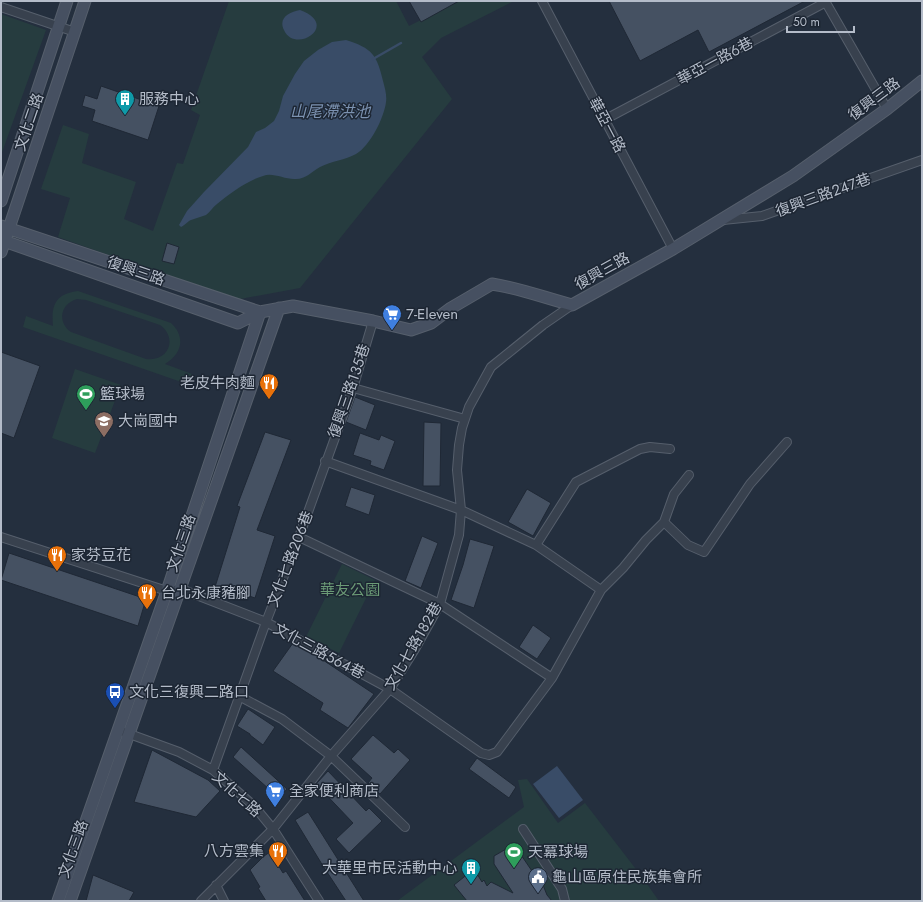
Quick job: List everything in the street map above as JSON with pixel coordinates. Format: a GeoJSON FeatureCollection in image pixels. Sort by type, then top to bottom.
{"type":"FeatureCollection","features":[{"type":"Feature","properties":{"kind":"street","name":"文化二路"},"geometry":{"type":"LineString","coordinates":[[1,201],[67,1]]}},
{"type":"Feature","properties":{"kind":"street","name":"文化二路"},"geometry":{"type":"LineString","coordinates":[[1,252],[5,227],[85,1]]}},
{"type":"Feature","properties":{"kind":"street","name":"華亞一路"},"geometry":{"type":"LineString","coordinates":[[542,1],[672,249]]}},
{"type":"Feature","properties":{"kind":"street"},"geometry":{"type":"LineString","coordinates":[[826,2],[887,109]]}},
{"type":"Feature","properties":{"kind":"street","name":"華亞一路6巷"},"geometry":{"type":"LineString","coordinates":[[604,120],[826,2]]}},
{"type":"Feature","properties":{"kind":"street"},"geometry":{"type":"LineString","coordinates":[[1,7],[75,32]]}},
{"type":"Feature","properties":{"kind":"street","name":"復興三路"},"geometry":{"type":"LineString","coordinates":[[3,240],[238,323],[260,312],[293,306],[373,321],[411,330],[431,323],[471,295],[492,284],[511,287],[572,305],[722,220],[793,176],[887,109],[922,81]]}},
{"type":"Feature","properties":{"kind":"street","name":"復興三路247巷"},"geometry":{"type":"LineString","coordinates":[[722,220],[762,216],[922,160]]}},
{"type":"Feature","properties":{"kind":"street","name":"復興三路"},"geometry":{"type":"LineString","coordinates":[[5,227],[260,312]]}},
{"type":"Feature","properties":{"kind":"street","name":"文化七路182巷"},"geometry":{"type":"LineString","coordinates":[[201,901],[272,829],[331,756],[390,689],[440,604],[458,541],[462,510],[458,470],[459,444],[465,419],[473,401],[490,367],[572,305]]}},
{"type":"Feature","properties":{"kind":"street","name":"文化三路"},"geometry":{"type":"LineString","coordinates":[[70,901],[279,308]]}},
{"type":"Feature","properties":{"kind":"street","name":"文化三路"},"geometry":{"type":"LineString","coordinates":[[58,901],[167,592],[260,312]]}},
{"type":"Feature","properties":{"kind":"street","name":"復興三路135巷"},"geometry":{"type":"LineString","coordinates":[[325,461],[352,388],[373,321]]}},
{"type":"Feature","properties":{"kind":"street"},"geometry":{"type":"LineString","coordinates":[[352,388],[465,419]]}},
{"type":"Feature","properties":{"kind":"street"},"geometry":{"type":"LineString","coordinates":[[664,522],[688,545],[704,552],[750,484],[787,442]]}},
{"type":"Feature","properties":{"kind":"street"},"geometry":{"type":"LineString","coordinates":[[536,545],[576,482],[640,449],[650,446],[670,449]]}},
{"type":"Feature","properties":{"kind":"street"},"geometry":{"type":"LineString","coordinates":[[325,461],[462,510],[536,545],[602,590]]}},
{"type":"Feature","properties":{"kind":"street","name":"文化七路206巷"},"geometry":{"type":"LineString","coordinates":[[213,770],[266,622],[299,537],[325,461]]}},
{"type":"Feature","properties":{"kind":"street"},"geometry":{"type":"LineString","coordinates":[[299,537],[440,604],[552,678],[602,590],[664,522],[674,494],[688,475]]}},
{"type":"Feature","properties":{"kind":"street"},"geometry":{"type":"LineString","coordinates":[[1,537],[167,592],[181,589]]}},
{"type":"Feature","properties":{"kind":"street","name":"文化三路564巷"},"geometry":{"type":"LineString","coordinates":[[181,589],[266,622],[390,689],[481,753],[489,755],[497,752],[552,678]]}},
{"type":"Feature","properties":{"kind":"street"},"geometry":{"type":"LineString","coordinates":[[239,696],[282,719],[331,756],[405,827]]}},
{"type":"Feature","properties":{"kind":"street","name":"文化七路"},"geometry":{"type":"LineString","coordinates":[[118,730],[179,752],[213,770],[254,806],[272,829],[319,901]]}},
{"type":"Feature","properties":{"kind":"street"},"geometry":{"type":"LineString","coordinates":[[523,830],[562,889],[565,901]]}},
{"type":"Feature","properties":{"kind":"street"},"geometry":{"type":"LineString","coordinates":[[216,885],[224,901]]}},
{"type":"Feature","properties":{"kind":"green space"},"geometry":{"type":"Polygon","coordinates":[[[229,1],[396,1],[409,26],[459,1],[514,1],[441,38],[422,57],[452,99],[300,288],[235,300],[58,237],[70,198],[41,189],[63,125],[89,134],[82,163],[136,182],[124,219],[153,231],[177,163],[183,164],[200,115],[191,110],[229,1]]]}},
{"type":"Feature","properties":{"kind":"green space"},"geometry":{"type":"Polygon","coordinates":[[[1,14],[46,30],[1,155],[1,14]]]}},
{"type":"Feature","properties":{"kind":"green space"},"geometry":{"type":"Polygon","coordinates":[[[78,291],[171,323],[179,334],[180,345],[175,355],[165,364],[192,374],[187,384],[23,327],[26,316],[53,326],[53,312],[56,301],[71,292],[78,291]],[[77,299],[71,301],[64,309],[62,318],[67,328],[71,332],[146,359],[154,359],[165,353],[170,342],[169,336],[166,330],[160,325],[86,300],[77,299]]]}},
{"type":"Feature","properties":{"kind":"green space","name":"籃球場"},"geometry":{"type":"Polygon","coordinates":[[[75,369],[121,385],[95,453],[52,438],[75,369]]]}},
{"type":"Feature","properties":{"kind":"green space","name":"華友公園"},"geometry":{"type":"Polygon","coordinates":[[[342,564],[375,580],[339,653],[306,637],[342,564]]]}},
{"type":"Feature","properties":{"kind":"green space"},"geometry":{"type":"Polygon","coordinates":[[[527,779],[558,823],[585,803],[659,901],[397,901],[524,807],[518,780],[527,779]]]}},
{"type":"Feature","properties":{"kind":"water"},"geometry":{"type":"Polygon","coordinates":[[[300,10],[312,16],[316,23],[316,30],[312,35],[305,39],[297,40],[290,37],[284,30],[282,22],[286,16],[292,12],[300,10]]]}},
{"type":"Feature","properties":{"kind":"water","name":"山尾滯洪池"},"geometry":{"type":"Polygon","coordinates":[[[346,40],[362,46],[376,59],[386,92],[385,108],[382,116],[376,131],[366,145],[356,154],[320,167],[300,179],[271,175],[257,178],[233,192],[206,215],[190,221],[181,227],[179,225],[187,211],[248,147],[256,132],[265,128],[274,121],[279,111],[283,96],[304,61],[318,50],[332,42],[346,40]]]}},
{"type":"Feature","properties":{"kind":"water"},"geometry":{"type":"Polygon","coordinates":[[[557,766],[583,800],[559,818],[533,784],[557,766]]]}},
{"type":"Feature","properties":{"kind":"building"},"geometry":{"type":"Polygon","coordinates":[[[409,1],[459,1],[421,22],[409,1]]]}},
{"type":"Feature","properties":{"kind":"building"},"geometry":{"type":"Polygon","coordinates":[[[609,1],[805,1],[709,52],[698,30],[640,61],[609,1]]]}},
{"type":"Feature","properties":{"kind":"building","name":"服務中心"},"geometry":{"type":"Polygon","coordinates":[[[101,86],[159,106],[148,140],[92,121],[95,110],[82,106],[85,95],[97,99],[101,86]]]}},
{"type":"Feature","properties":{"kind":"building"},"geometry":{"type":"Polygon","coordinates":[[[167,243],[179,247],[174,264],[162,261],[167,243]]]}},
{"type":"Feature","properties":{"kind":"building"},"geometry":{"type":"Polygon","coordinates":[[[1,352],[40,366],[14,438],[1,433],[1,352]]]}},
{"type":"Feature","properties":{"kind":"building"},"geometry":{"type":"Polygon","coordinates":[[[355,397],[375,405],[366,430],[346,422],[355,397]]]}},
{"type":"Feature","properties":{"kind":"building"},"geometry":{"type":"Polygon","coordinates":[[[424,422],[441,423],[440,486],[423,486],[424,422]]]}},
{"type":"Feature","properties":{"kind":"building"},"geometry":{"type":"Polygon","coordinates":[[[265,432],[291,440],[257,530],[275,536],[255,598],[232,590],[231,592],[215,587],[240,507],[237,506],[265,432]]]}},
{"type":"Feature","properties":{"kind":"building"},"geometry":{"type":"Polygon","coordinates":[[[360,433],[379,440],[381,435],[395,441],[384,470],[370,465],[371,461],[353,455],[360,433]]]}},
{"type":"Feature","properties":{"kind":"building"},"geometry":{"type":"Polygon","coordinates":[[[351,487],[375,495],[369,515],[345,506],[351,487]]]}},
{"type":"Feature","properties":{"kind":"building"},"geometry":{"type":"Polygon","coordinates":[[[527,489],[551,503],[533,536],[508,522],[527,489]]]}},
{"type":"Feature","properties":{"kind":"building"},"geometry":{"type":"Polygon","coordinates":[[[422,536],[438,543],[421,588],[405,581],[422,536]]]}},
{"type":"Feature","properties":{"kind":"building"},"geometry":{"type":"Polygon","coordinates":[[[470,539],[494,546],[474,608],[451,600],[470,539]]]}},
{"type":"Feature","properties":{"kind":"building"},"geometry":{"type":"Polygon","coordinates":[[[9,553],[146,599],[138,626],[1,580],[9,553]]]}},
{"type":"Feature","properties":{"kind":"building"},"geometry":{"type":"Polygon","coordinates":[[[533,625],[551,638],[537,659],[519,647],[533,625]]]}},
{"type":"Feature","properties":{"kind":"building"},"geometry":{"type":"Polygon","coordinates":[[[293,643],[311,652],[374,694],[348,728],[320,710],[323,703],[273,671],[293,643]]]}},
{"type":"Feature","properties":{"kind":"building"},"geometry":{"type":"Polygon","coordinates":[[[248,709],[275,727],[263,745],[250,734],[237,726],[248,709]]]}},
{"type":"Feature","properties":{"kind":"building"},"geometry":{"type":"Polygon","coordinates":[[[373,735],[394,753],[398,749],[410,760],[380,794],[368,783],[372,778],[351,759],[373,735]]]}},
{"type":"Feature","properties":{"kind":"building"},"geometry":{"type":"Polygon","coordinates":[[[241,747],[287,789],[279,798],[233,757],[241,747]]]}},
{"type":"Feature","properties":{"kind":"building"},"geometry":{"type":"Polygon","coordinates":[[[152,750],[208,780],[220,791],[196,817],[134,802],[152,750]]]}},
{"type":"Feature","properties":{"kind":"building"},"geometry":{"type":"Polygon","coordinates":[[[477,758],[516,787],[509,798],[469,769],[477,758]]]}},
{"type":"Feature","properties":{"kind":"building"},"geometry":{"type":"Polygon","coordinates":[[[328,771],[366,811],[369,808],[382,821],[349,853],[336,839],[353,823],[316,784],[328,771]]]}},
{"type":"Feature","properties":{"kind":"building"},"geometry":{"type":"Polygon","coordinates":[[[308,812],[364,901],[346,901],[323,866],[295,820],[308,812]]]}},
{"type":"Feature","properties":{"kind":"building"},"geometry":{"type":"Polygon","coordinates":[[[513,845],[534,874],[538,888],[543,885],[547,895],[552,901],[467,901],[454,885],[474,869],[482,882],[484,880],[487,886],[491,882],[513,893],[494,864],[494,856],[513,845]]]}},
{"type":"Feature","properties":{"kind":"building"},"geometry":{"type":"Polygon","coordinates":[[[270,852],[283,873],[286,871],[305,901],[266,901],[250,870],[270,852]]]}},
{"type":"Feature","properties":{"kind":"building"},"geometry":{"type":"Polygon","coordinates":[[[93,875],[134,892],[129,901],[86,901],[93,875]]]}},
{"type":"Feature","properties":{"kind":"waterway"},"geometry":{"type":"LineString","coordinates":[[373,59],[401,43]]}},
{"type":"Feature","properties":{"kind":"place","name":"服務中心"},"geometry":{"type":"Point","coordinates":[125,116]}},
{"type":"Feature","properties":{"kind":"place","name":"7-Eleven"},"geometry":{"type":"Point","coordinates":[392,331]}},
{"type":"Feature","properties":{"kind":"place","name":"老皮牛肉麵"},"geometry":{"type":"Point","coordinates":[269,400]}},
{"type":"Feature","properties":{"kind":"place","name":"籃球場"},"geometry":{"type":"Point","coordinates":[86,411]}},
{"type":"Feature","properties":{"kind":"place","name":"大崗國中"},"geometry":{"type":"Point","coordinates":[104,438]}},
{"type":"Feature","properties":{"kind":"place","name":"家芬豆花"},"geometry":{"type":"Point","coordinates":[57,572]}},
{"type":"Feature","properties":{"kind":"place","name":"台北永康豬腳"},"geometry":{"type":"Point","coordinates":[147,610]}},
{"type":"Feature","properties":{"kind":"place","name":"文化三復興二路口"},"geometry":{"type":"Point","coordinates":[115,709]}},
{"type":"Feature","properties":{"kind":"place","name":"全家便利商店"},"geometry":{"type":"Point","coordinates":[275,808]}},
{"type":"Feature","properties":{"kind":"place","name":"八方雲集"},"geometry":{"type":"Point","coordinates":[278,868]}},
{"type":"Feature","properties":{"kind":"place","name":"天冪球場"},"geometry":{"type":"Point","coordinates":[514,869]}},
{"type":"Feature","properties":{"kind":"place","name":"大華里市民活動中心"},"geometry":{"type":"Point","coordinates":[471,885]}},
{"type":"Feature","properties":{"kind":"place","name":"龜山區原住民族集會所"},"geometry":{"type":"Point","coordinates":[538,894]}}]}
